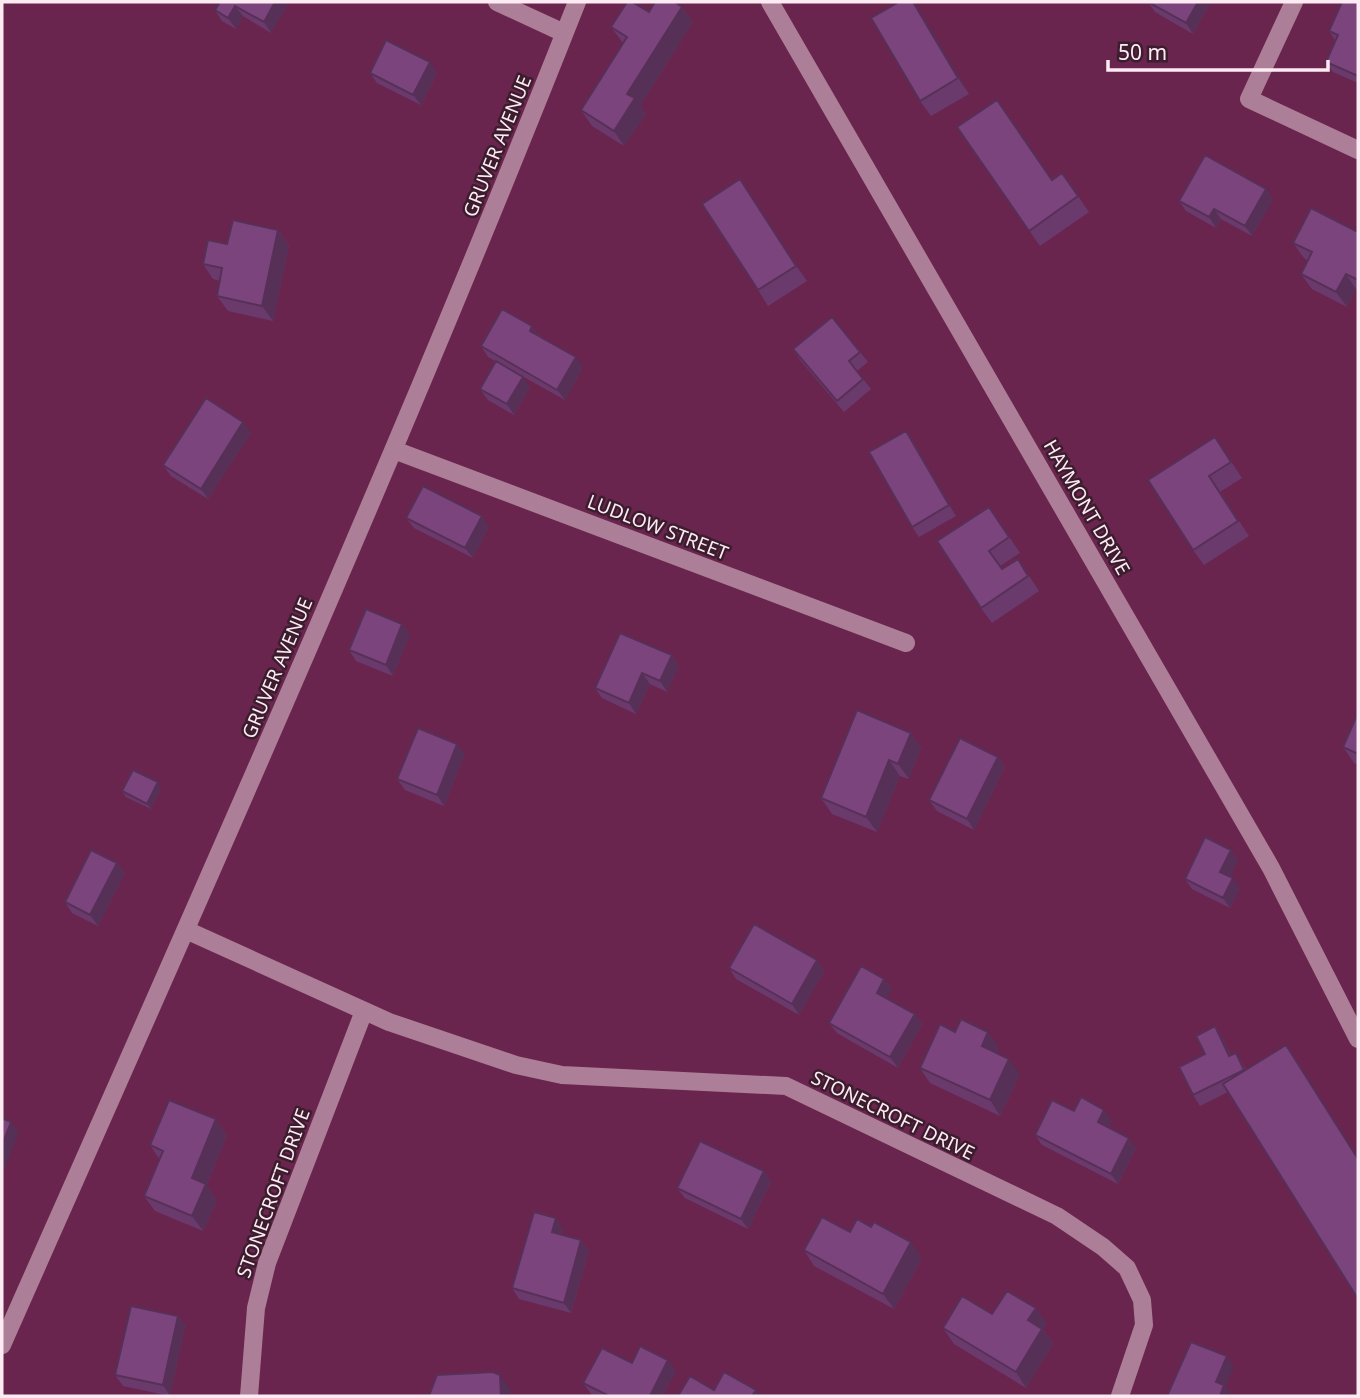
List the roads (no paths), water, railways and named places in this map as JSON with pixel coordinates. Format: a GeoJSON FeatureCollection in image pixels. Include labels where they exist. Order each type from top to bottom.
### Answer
{"type":"FeatureCollection","features":[{"type":"Feature","properties":{"kind":"street"},"geometry":{"type":"LineString","coordinates":[[497,2],[564,33]]}},
{"type":"Feature","properties":{"kind":"street","name":"GRUVER AVENUE"},"geometry":{"type":"LineString","coordinates":[[2,1345],[394,450],[577,2]]}},
{"type":"Feature","properties":{"kind":"street","name":"HAYMONT DRIVE"},"geometry":{"type":"LineString","coordinates":[[770,2],[1271,868],[1358,1039]]}},
{"type":"Feature","properties":{"kind":"street"},"geometry":{"type":"LineString","coordinates":[[1294,2],[1249,99],[1358,150]]}},
{"type":"Feature","properties":{"kind":"street","name":"LUDLOW STREET"},"geometry":{"type":"LineString","coordinates":[[394,450],[906,643]]}},
{"type":"Feature","properties":{"kind":"street","name":"STONECROFT DRIVE"},"geometry":{"type":"LineString","coordinates":[[186,930],[364,1011],[516,1065],[562,1075],[786,1086],[1057,1216],[1104,1247],[1127,1268],[1142,1300],[1144,1325],[1120,1396]]}},
{"type":"Feature","properties":{"kind":"street","name":"STONECROFT DRIVE"},"geometry":{"type":"LineString","coordinates":[[249,1396],[256,1308],[267,1263],[364,1011]]}}]}
